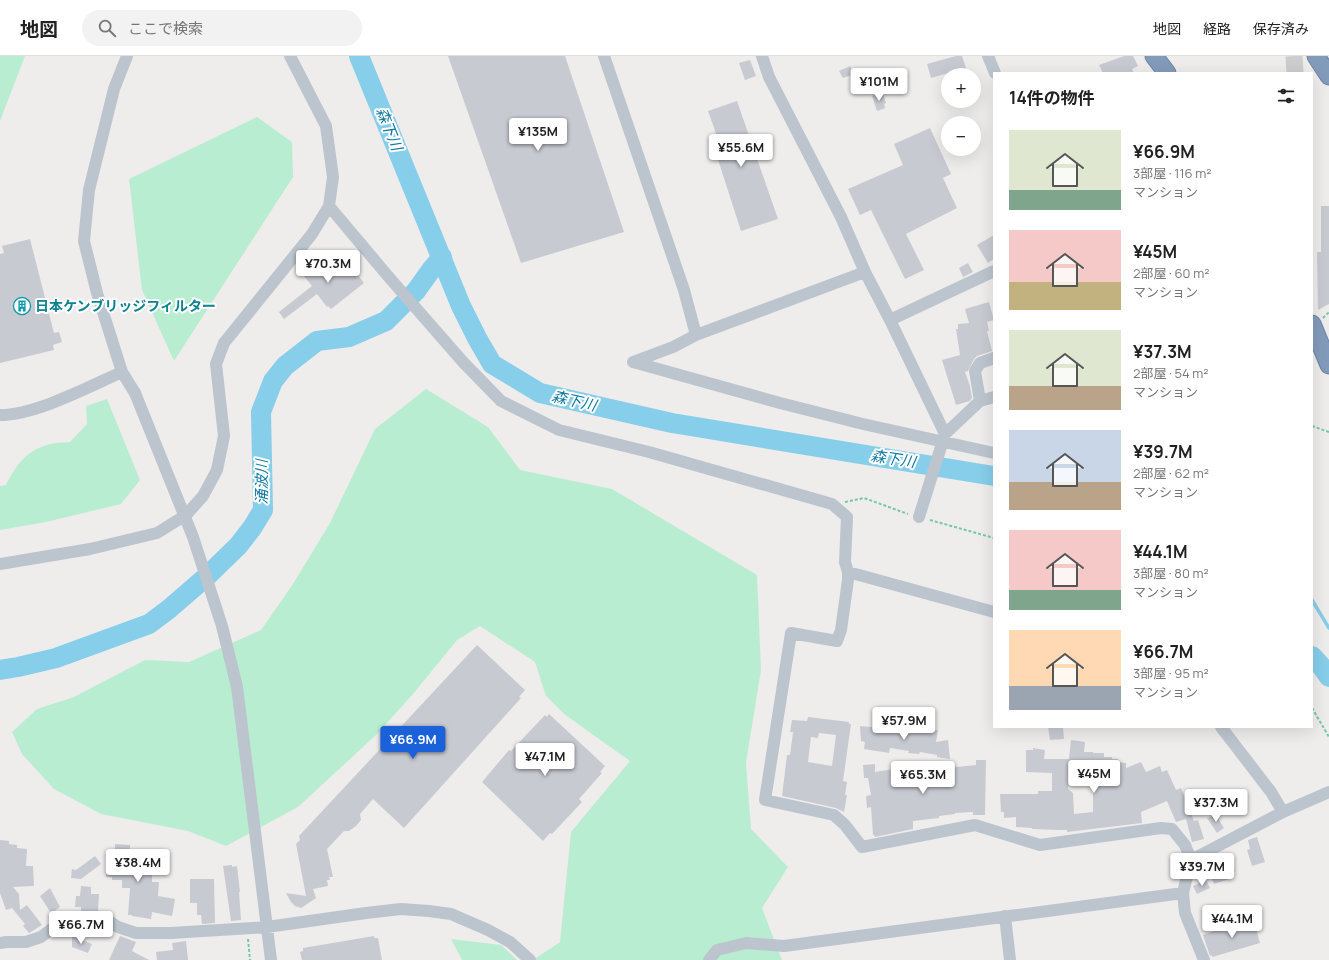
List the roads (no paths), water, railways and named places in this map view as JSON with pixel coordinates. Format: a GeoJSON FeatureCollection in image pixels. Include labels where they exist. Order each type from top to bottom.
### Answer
{"type":"FeatureCollection","features":[{"type":"Feature","properties":{"kind":"highway"},"geometry":{"type":"LineString","coordinates":[[1154,56],[1166,72]]}},
{"type":"Feature","properties":{"kind":"highway"},"geometry":{"type":"LineString","coordinates":[[1316,56],[1329,76]]}},
{"type":"Feature","properties":{"kind":"highway"},"geometry":{"type":"LineString","coordinates":[[1313,326],[1329,365]]}},
{"type":"Feature","properties":{"kind":"street"},"geometry":{"type":"LineString","coordinates":[[127,56],[114,89],[89,190],[84,241],[97,294],[122,372],[135,393],[193,538],[222,626],[237,687],[271,960]]}},
{"type":"Feature","properties":{"kind":"street"},"geometry":{"type":"LineString","coordinates":[[0,564],[90,549],[157,533],[186,515],[203,496],[217,470],[224,436],[216,364],[224,343],[312,234],[330,206],[333,177],[326,126],[290,56]]}},
{"type":"Feature","properties":{"kind":"street"},"geometry":{"type":"LineString","coordinates":[[604,56],[684,290],[696,335]]}},
{"type":"Feature","properties":{"kind":"street"},"geometry":{"type":"LineString","coordinates":[[762,56],[769,77],[841,217],[865,272],[890,320],[942,441]]}},
{"type":"Feature","properties":{"kind":"street"},"geometry":{"type":"LineString","coordinates":[[988,56],[995,72]]}},
{"type":"Feature","properties":{"kind":"street"},"geometry":{"type":"LineString","coordinates":[[330,206],[419,312],[463,362],[501,401],[559,430],[648,452],[832,504],[847,517],[845,562],[848,572],[841,630],[837,641],[790,633],[765,800],[834,815],[845,825],[862,847],[975,825],[1040,845],[1161,828],[1172,829],[1177,833],[1185,845],[1190,860],[1182,892],[1185,913],[1204,960]]}},
{"type":"Feature","properties":{"kind":"street"},"geometry":{"type":"LineString","coordinates":[[890,320],[993,271]]}},
{"type":"Feature","properties":{"kind":"street"},"geometry":{"type":"LineString","coordinates":[[865,272],[696,335],[673,347],[633,362],[780,403],[863,424],[993,453]]}},
{"type":"Feature","properties":{"kind":"street"},"geometry":{"type":"LineString","coordinates":[[980,401],[975,372],[980,363],[993,358]]}},
{"type":"Feature","properties":{"kind":"street"},"geometry":{"type":"LineString","coordinates":[[0,415],[10,415],[44,406],[122,372]]}},
{"type":"Feature","properties":{"kind":"street"},"geometry":{"type":"LineString","coordinates":[[920,514],[942,441],[980,401],[993,397]]}},
{"type":"Feature","properties":{"kind":"street"},"geometry":{"type":"LineString","coordinates":[[848,572],[993,612]]}},
{"type":"Feature","properties":{"kind":"street"},"geometry":{"type":"LineString","coordinates":[[1222,728],[1271,792],[1283,812]]}},
{"type":"Feature","properties":{"kind":"street"},"geometry":{"type":"LineString","coordinates":[[1190,860],[1283,812],[1329,792]]}},
{"type":"Feature","properties":{"kind":"street"},"geometry":{"type":"LineString","coordinates":[[709,960],[717,950],[746,943],[784,946],[1182,892]]}},
{"type":"Feature","properties":{"kind":"street"},"geometry":{"type":"LineString","coordinates":[[0,943],[26,942],[41,937],[57,925],[104,918],[118,927],[136,933],[170,933],[267,927],[394,910],[429,911],[451,914],[488,930],[510,942],[530,960]]}},
{"type":"Feature","properties":{"kind":"street"},"geometry":{"type":"LineString","coordinates":[[1005,916],[1010,960]]}},
{"type":"Feature","properties":{"kind":"waterway","name":"森下川"},"geometry":{"type":"LineString","coordinates":[[359,56],[461,306],[492,364],[540,393],[672,423],[993,476]]}},
{"type":"Feature","properties":{"kind":"waterway","name":"涌波川"},"geometry":{"type":"LineString","coordinates":[[0,670],[56,658],[149,624],[206,577],[238,546],[252,528],[263,510],[261,412],[273,381],[285,366],[317,341],[349,337],[386,321],[416,291],[442,257]]}},
{"type":"Feature","properties":{"kind":"waterway"},"geometry":{"type":"LineString","coordinates":[[1313,602],[1329,628]]}},
{"type":"Feature","properties":{"kind":"waterway","name":"森下川"},"geometry":{"type":"LineString","coordinates":[[1313,657],[1329,677]]}},
{"type":"Feature","properties":{"kind":"tunnel"},"geometry":{"type":"LineString","coordinates":[[1294,56],[1295,72]]}},
{"type":"Feature","properties":{"kind":"place","name":"日本ケンブリッジフィルター"},"geometry":{"type":"Point","coordinates":[22,306]}}]}
